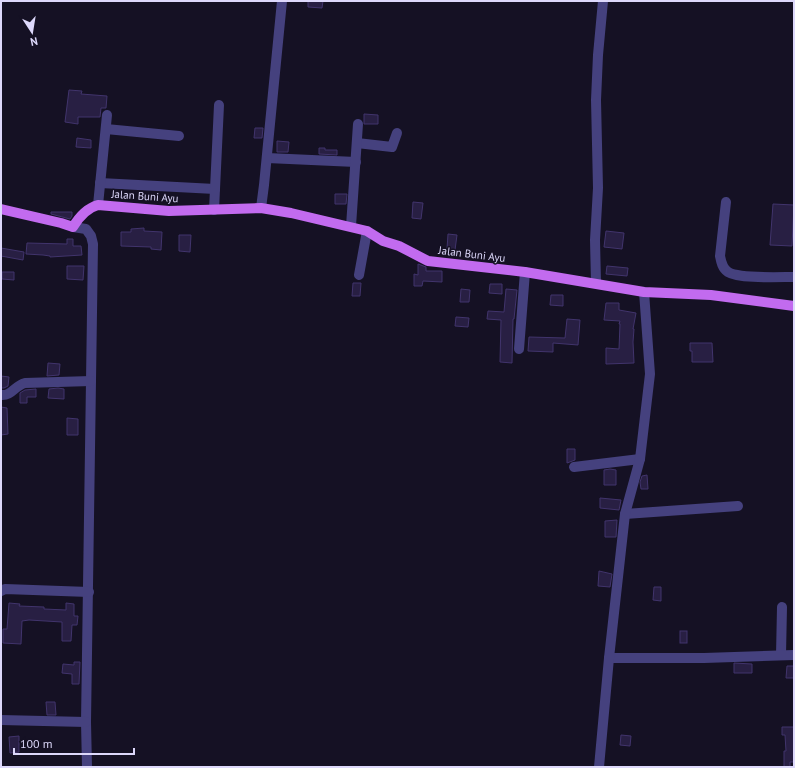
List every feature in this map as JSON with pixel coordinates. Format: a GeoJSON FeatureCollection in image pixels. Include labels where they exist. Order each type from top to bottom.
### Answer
{"type":"FeatureCollection","features":[{"type":"Feature","properties":{"kind":"main road","name":"Jalan Buni Ayu"},"geometry":{"type":"LineString","coordinates":[[75,224],[85,212],[98,205],[169,211],[261,208],[351,226],[367,231],[383,241],[399,246],[428,261],[526,272],[644,292],[711,295],[794,306]]}},
{"type":"Feature","properties":{"kind":"main road"},"geometry":{"type":"LineString","coordinates":[[1,209],[61,223],[75,224]]}},
{"type":"Feature","properties":{"kind":"street"},"geometry":{"type":"LineString","coordinates":[[261,208],[282,1]]}},
{"type":"Feature","properties":{"kind":"street"},"geometry":{"type":"LineString","coordinates":[[596,283],[595,240],[598,181],[596,100],[603,1]]}},
{"type":"Feature","properties":{"kind":"street"},"geometry":{"type":"LineString","coordinates":[[214,210],[219,105]]}},
{"type":"Feature","properties":{"kind":"street"},"geometry":{"type":"LineString","coordinates":[[98,205],[107,114]]}},
{"type":"Feature","properties":{"kind":"street"},"geometry":{"type":"LineString","coordinates":[[351,226],[358,124]]}},
{"type":"Feature","properties":{"kind":"street"},"geometry":{"type":"LineString","coordinates":[[106,129],[179,136]]}},
{"type":"Feature","properties":{"kind":"street"},"geometry":{"type":"LineString","coordinates":[[357,143],[392,147],[397,133]]}},
{"type":"Feature","properties":{"kind":"street"},"geometry":{"type":"LineString","coordinates":[[267,158],[356,162]]}},
{"type":"Feature","properties":{"kind":"street"},"geometry":{"type":"LineString","coordinates":[[100,183],[215,189]]}},
{"type":"Feature","properties":{"kind":"street"},"geometry":{"type":"LineString","coordinates":[[726,202],[720,256],[721,264],[727,272],[737,275],[794,278]]}},
{"type":"Feature","properties":{"kind":"street"},"geometry":{"type":"LineString","coordinates":[[75,224],[90,232],[93,244],[86,722],[87,767]]}},
{"type":"Feature","properties":{"kind":"street"},"geometry":{"type":"LineString","coordinates":[[359,275],[367,231]]}},
{"type":"Feature","properties":{"kind":"street"},"geometry":{"type":"LineString","coordinates":[[519,349],[526,272]]}},
{"type":"Feature","properties":{"kind":"street"},"geometry":{"type":"LineString","coordinates":[[599,767],[614,658],[625,514],[640,459],[650,374],[644,292]]}},
{"type":"Feature","properties":{"kind":"street"},"geometry":{"type":"LineString","coordinates":[[1,395],[10,394],[18,384],[91,382]]}},
{"type":"Feature","properties":{"kind":"street"},"geometry":{"type":"LineString","coordinates":[[574,467],[640,459]]}},
{"type":"Feature","properties":{"kind":"street"},"geometry":{"type":"LineString","coordinates":[[625,514],[738,506]]}},
{"type":"Feature","properties":{"kind":"street"},"geometry":{"type":"LineString","coordinates":[[1,591],[5,589],[89,592]]}},
{"type":"Feature","properties":{"kind":"street"},"geometry":{"type":"LineString","coordinates":[[781,655],[782,606]]}},
{"type":"Feature","properties":{"kind":"street"},"geometry":{"type":"LineString","coordinates":[[614,658],[704,658],[794,655]]}},
{"type":"Feature","properties":{"kind":"street"},"geometry":{"type":"LineString","coordinates":[[1,720],[86,722]]}},
{"type":"Feature","properties":{"kind":"building"},"geometry":{"type":"Polygon","coordinates":[[[308,1],[323,1],[322,8],[308,7],[308,1]]]}},
{"type":"Feature","properties":{"kind":"building"},"geometry":{"type":"Polygon","coordinates":[[[69,90],[82,91],[81,94],[107,96],[106,108],[101,108],[100,117],[78,117],[78,124],[65,122],[69,90]]]}},
{"type":"Feature","properties":{"kind":"building"},"geometry":{"type":"Polygon","coordinates":[[[364,114],[378,115],[378,124],[364,124],[364,114]]]}},
{"type":"Feature","properties":{"kind":"building"},"geometry":{"type":"Polygon","coordinates":[[[255,128],[263,128],[262,138],[254,138],[255,128]]]}},
{"type":"Feature","properties":{"kind":"building"},"geometry":{"type":"Polygon","coordinates":[[[77,138],[91,140],[91,148],[76,147],[77,138]]]}},
{"type":"Feature","properties":{"kind":"building"},"geometry":{"type":"Polygon","coordinates":[[[277,141],[289,142],[288,152],[277,152],[277,141]]]}},
{"type":"Feature","properties":{"kind":"building"},"geometry":{"type":"Polygon","coordinates":[[[319,148],[325,148],[325,150],[337,150],[337,155],[319,154],[319,148]]]}},
{"type":"Feature","properties":{"kind":"building"},"geometry":{"type":"Polygon","coordinates":[[[335,194],[347,194],[346,204],[335,204],[335,194]]]}},
{"type":"Feature","properties":{"kind":"building"},"geometry":{"type":"Polygon","coordinates":[[[413,202],[423,203],[421,219],[412,218],[413,202]]]}},
{"type":"Feature","properties":{"kind":"building"},"geometry":{"type":"Polygon","coordinates":[[[773,204],[794,205],[792,246],[770,245],[773,204]]]}},
{"type":"Feature","properties":{"kind":"building"},"geometry":{"type":"Polygon","coordinates":[[[51,212],[72,212],[72,216],[70,219],[51,214],[51,212]]]}},
{"type":"Feature","properties":{"kind":"building"},"geometry":{"type":"Polygon","coordinates":[[[144,228],[144,231],[162,232],[161,250],[151,249],[151,247],[121,246],[121,232],[131,232],[131,229],[144,228]]]}},
{"type":"Feature","properties":{"kind":"building"},"geometry":{"type":"Polygon","coordinates":[[[606,231],[624,233],[622,249],[604,247],[606,231]]]}},
{"type":"Feature","properties":{"kind":"building"},"geometry":{"type":"Polygon","coordinates":[[[448,234],[457,235],[455,250],[447,249],[448,234]]]}},
{"type":"Feature","properties":{"kind":"building"},"geometry":{"type":"Polygon","coordinates":[[[179,235],[191,235],[190,252],[179,251],[179,235]]]}},
{"type":"Feature","properties":{"kind":"building"},"geometry":{"type":"Polygon","coordinates":[[[67,239],[73,239],[73,246],[81,246],[82,255],[50,257],[26,254],[27,243],[67,244],[67,239]]]}},
{"type":"Feature","properties":{"kind":"building"},"geometry":{"type":"Polygon","coordinates":[[[1,248],[24,252],[23,260],[1,256],[1,248]]]}},
{"type":"Feature","properties":{"kind":"building"},"geometry":{"type":"Polygon","coordinates":[[[418,264],[426,267],[426,271],[442,271],[442,282],[423,281],[422,286],[414,286],[414,274],[418,275],[418,264]]]}},
{"type":"Feature","properties":{"kind":"building"},"geometry":{"type":"Polygon","coordinates":[[[67,266],[84,266],[83,280],[67,279],[67,266]]]}},
{"type":"Feature","properties":{"kind":"building"},"geometry":{"type":"Polygon","coordinates":[[[607,266],[628,268],[627,276],[606,274],[607,266]]]}},
{"type":"Feature","properties":{"kind":"building"},"geometry":{"type":"Polygon","coordinates":[[[2,272],[14,272],[14,280],[2,279],[2,272]]]}},
{"type":"Feature","properties":{"kind":"building"},"geometry":{"type":"Polygon","coordinates":[[[353,283],[361,283],[360,296],[352,296],[353,283]]]}},
{"type":"Feature","properties":{"kind":"building"},"geometry":{"type":"Polygon","coordinates":[[[490,284],[502,284],[502,294],[489,293],[490,284]]]}},
{"type":"Feature","properties":{"kind":"building"},"geometry":{"type":"Polygon","coordinates":[[[461,289],[470,290],[469,302],[460,302],[461,289]]]}},
{"type":"Feature","properties":{"kind":"building"},"geometry":{"type":"Polygon","coordinates":[[[506,289],[517,290],[513,319],[512,363],[500,362],[501,320],[487,319],[488,311],[504,312],[506,289]]]}},
{"type":"Feature","properties":{"kind":"building"},"geometry":{"type":"Polygon","coordinates":[[[551,295],[563,295],[563,306],[550,305],[551,295]]]}},
{"type":"Feature","properties":{"kind":"building"},"geometry":{"type":"Polygon","coordinates":[[[606,303],[619,303],[619,310],[636,313],[633,329],[634,363],[606,364],[606,348],[619,349],[620,321],[604,320],[606,303]]]}},
{"type":"Feature","properties":{"kind":"building"},"geometry":{"type":"Polygon","coordinates":[[[456,317],[469,318],[468,327],[455,326],[456,317]]]}},
{"type":"Feature","properties":{"kind":"building"},"geometry":{"type":"Polygon","coordinates":[[[567,319],[580,320],[578,345],[553,343],[553,352],[528,351],[529,337],[565,338],[567,319]]]}},
{"type":"Feature","properties":{"kind":"building"},"geometry":{"type":"Polygon","coordinates":[[[690,343],[712,343],[713,362],[692,362],[690,343]]]}},
{"type":"Feature","properties":{"kind":"building"},"geometry":{"type":"Polygon","coordinates":[[[48,363],[60,364],[59,375],[47,376],[48,363]]]}},
{"type":"Feature","properties":{"kind":"building"},"geometry":{"type":"Polygon","coordinates":[[[1,376],[9,377],[8,386],[4,388],[1,388],[1,376]]]}},
{"type":"Feature","properties":{"kind":"building"},"geometry":{"type":"Polygon","coordinates":[[[36,389],[36,397],[27,397],[27,403],[20,403],[20,393],[25,390],[36,389]]]}},
{"type":"Feature","properties":{"kind":"building"},"geometry":{"type":"Polygon","coordinates":[[[49,389],[64,389],[64,399],[48,398],[49,389]]]}},
{"type":"Feature","properties":{"kind":"building"},"geometry":{"type":"Polygon","coordinates":[[[1,407],[7,408],[8,434],[1,435],[1,407]]]}},
{"type":"Feature","properties":{"kind":"building"},"geometry":{"type":"Polygon","coordinates":[[[67,418],[78,419],[78,435],[67,435],[67,418]]]}},
{"type":"Feature","properties":{"kind":"building"},"geometry":{"type":"Polygon","coordinates":[[[567,449],[575,449],[575,460],[567,463],[567,449]]]}},
{"type":"Feature","properties":{"kind":"building"},"geometry":{"type":"Polygon","coordinates":[[[604,470],[616,470],[616,485],[604,485],[604,470]]]}},
{"type":"Feature","properties":{"kind":"building"},"geometry":{"type":"Polygon","coordinates":[[[647,475],[648,489],[641,489],[640,482],[642,476],[647,475]]]}},
{"type":"Feature","properties":{"kind":"building"},"geometry":{"type":"Polygon","coordinates":[[[600,498],[621,500],[619,510],[600,508],[600,498]]]}},
{"type":"Feature","properties":{"kind":"building"},"geometry":{"type":"Polygon","coordinates":[[[617,520],[616,537],[605,537],[605,521],[617,520]]]}},
{"type":"Feature","properties":{"kind":"building"},"geometry":{"type":"Polygon","coordinates":[[[599,571],[612,574],[610,587],[598,586],[599,571]]]}},
{"type":"Feature","properties":{"kind":"building"},"geometry":{"type":"Polygon","coordinates":[[[654,587],[661,587],[661,601],[653,600],[654,587]]]}},
{"type":"Feature","properties":{"kind":"building"},"geometry":{"type":"Polygon","coordinates":[[[9,603],[20,604],[19,606],[66,610],[66,603],[74,604],[74,616],[78,616],[77,625],[72,625],[71,641],[62,641],[62,622],[29,620],[22,621],[21,644],[3,643],[3,629],[7,629],[9,603]]]}},
{"type":"Feature","properties":{"kind":"building"},"geometry":{"type":"Polygon","coordinates":[[[680,631],[687,631],[687,643],[680,643],[680,631]]]}},
{"type":"Feature","properties":{"kind":"building"},"geometry":{"type":"Polygon","coordinates":[[[74,662],[80,662],[79,684],[72,684],[72,674],[62,673],[63,664],[74,665],[74,662]]]}},
{"type":"Feature","properties":{"kind":"building"},"geometry":{"type":"Polygon","coordinates":[[[734,663],[752,664],[752,673],[734,673],[734,663]]]}},
{"type":"Feature","properties":{"kind":"building"},"geometry":{"type":"Polygon","coordinates":[[[787,666],[794,666],[794,678],[786,678],[787,666]]]}},
{"type":"Feature","properties":{"kind":"building"},"geometry":{"type":"Polygon","coordinates":[[[46,702],[55,702],[56,715],[47,715],[46,702]]]}},
{"type":"Feature","properties":{"kind":"building"},"geometry":{"type":"Polygon","coordinates":[[[782,727],[794,727],[794,762],[790,762],[790,767],[784,767],[784,751],[786,751],[785,735],[782,735],[782,727]]]}},
{"type":"Feature","properties":{"kind":"building"},"geometry":{"type":"Polygon","coordinates":[[[621,735],[631,736],[630,746],[620,745],[621,735]]]}},
{"type":"Feature","properties":{"kind":"building"},"geometry":{"type":"Polygon","coordinates":[[[19,736],[19,752],[10,753],[9,737],[19,736]]]}}]}
